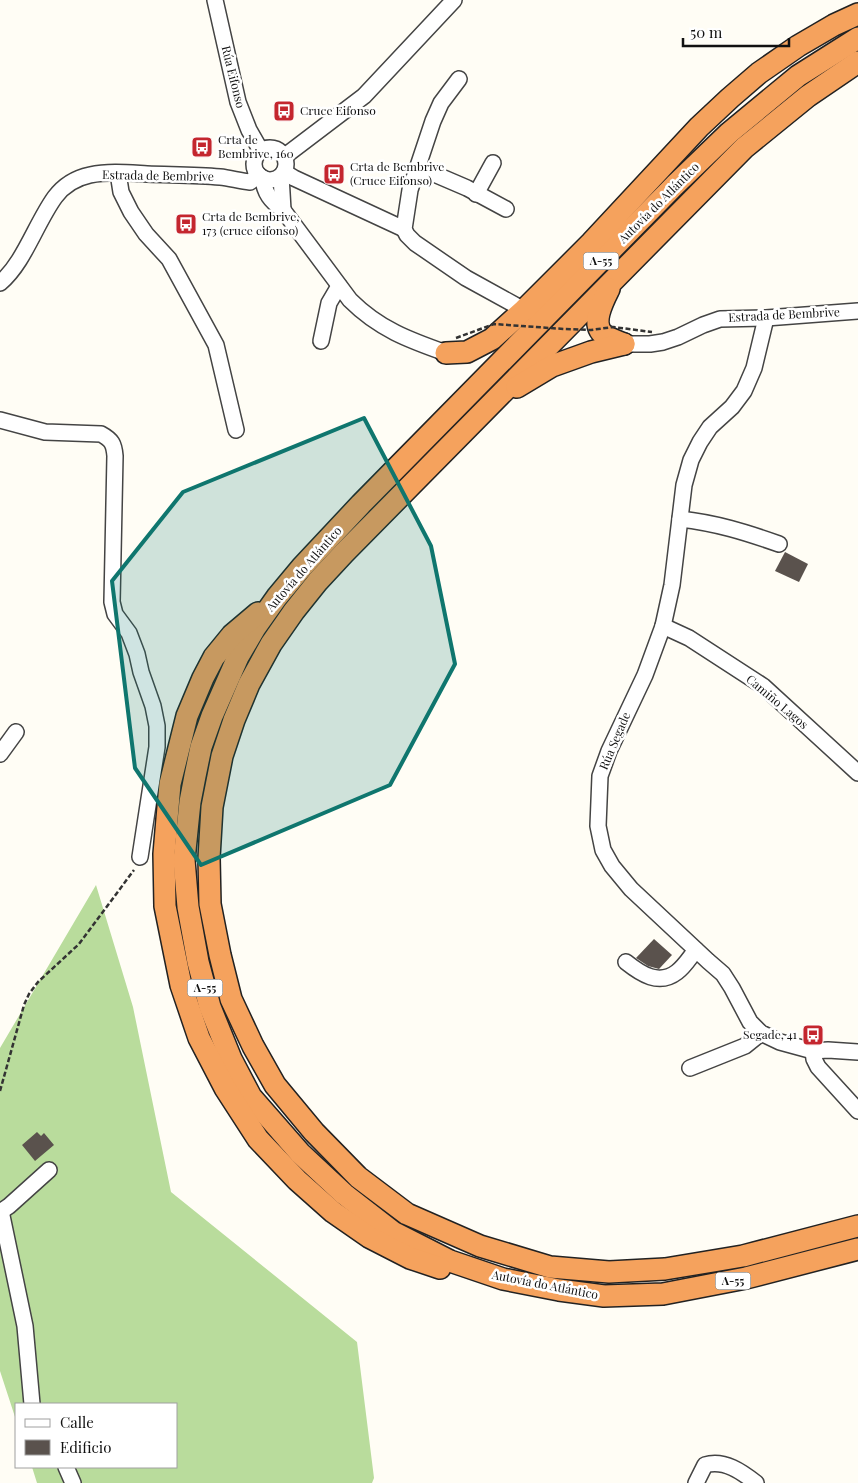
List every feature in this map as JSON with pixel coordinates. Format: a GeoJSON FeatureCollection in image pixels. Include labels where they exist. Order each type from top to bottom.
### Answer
{"type":"FeatureCollection","features":[{"type":"Feature","properties":{"kind":"highway"},"geometry":{"type":"LineString","coordinates":[[451,346],[467,352],[492,339],[591,243],[699,128],[730,98],[758,74],[798,46],[834,25],[858,14]]}},
{"type":"Feature","properties":{"kind":"highway","name":"Autovía do Atlántico"},"geometry":{"type":"LineString","coordinates":[[858,38],[798,76],[729,133],[675,185],[361,504],[277,597],[232,635],[214,657],[187,716],[170,784],[164,854],[165,906],[181,985],[199,1038],[225,1088],[258,1139],[297,1180],[333,1212],[369,1237],[410,1258],[435,1267],[560,1290],[604,1296],[663,1294],[746,1278],[858,1249]]}},
{"type":"Feature","properties":{"kind":"highway","name":"Autovía do Atlántico"},"geometry":{"type":"LineString","coordinates":[[858,62],[808,96],[744,148],[613,279],[318,581],[271,644],[249,684],[234,720],[222,756],[212,807],[209,858],[210,904],[220,956],[231,999],[253,1046],[275,1084],[314,1132],[358,1177],[407,1214],[480,1246],[550,1267],[609,1272],[665,1269],[743,1256],[858,1226]]}},
{"type":"Feature","properties":{"kind":"highway"},"geometry":{"type":"LineString","coordinates":[[613,279],[602,303],[598,327],[602,333],[624,344]]}},
{"type":"Feature","properties":{"kind":"highway"},"geometry":{"type":"LineString","coordinates":[[493,401],[552,366],[591,352],[624,344]]}},
{"type":"Feature","properties":{"kind":"highway"},"geometry":{"type":"LineString","coordinates":[[796,1265],[858,1260]]}},
{"type":"Feature","properties":{"kind":"street","name":"Rúa Eifonso"},"geometry":{"type":"LineString","coordinates":[[215,0],[238,102],[258,156]]}},
{"type":"Feature","properties":{"kind":"street"},"geometry":{"type":"LineString","coordinates":[[285,156],[364,96],[454,0]]}},
{"type":"Feature","properties":{"kind":"street"},"geometry":{"type":"LineString","coordinates":[[459,79],[442,103],[433,121],[410,190],[404,229],[415,243],[466,278],[524,310]]}},
{"type":"Feature","properties":{"kind":"street"},"geometry":{"type":"LineString","coordinates":[[283,210],[285,156],[274,148],[267,148],[258,156],[254,166],[261,177],[264,189],[274,203],[283,210],[350,300],[384,328],[412,341],[451,346]]}},
{"type":"Feature","properties":{"kind":"street","name":"Estrada de Bembrive"},"geometry":{"type":"LineString","coordinates":[[222,177],[245,170],[258,156]]}},
{"type":"Feature","properties":{"kind":"street"},"geometry":{"type":"LineString","coordinates":[[476,194],[493,163]]}},
{"type":"Feature","properties":{"kind":"street"},"geometry":{"type":"LineString","coordinates":[[418,167],[467,188],[506,210]]}},
{"type":"Feature","properties":{"kind":"street"},"geometry":{"type":"LineString","coordinates":[[118,173],[120,192],[131,212],[146,234],[169,259],[216,345],[236,430]]}},
{"type":"Feature","properties":{"kind":"street","name":"Estrada de Bembrive"},"geometry":{"type":"LineString","coordinates":[[0,283],[15,267],[46,210],[57,194],[72,181],[91,175],[118,173],[222,177],[250,182],[261,177]]}},
{"type":"Feature","properties":{"kind":"street"},"geometry":{"type":"LineString","coordinates":[[261,177],[272,180],[283,174],[404,229]]}},
{"type":"Feature","properties":{"kind":"street"},"geometry":{"type":"LineString","coordinates":[[321,341],[329,303],[339,286]]}},
{"type":"Feature","properties":{"kind":"street","name":"Estrada de Bembrive"},"geometry":{"type":"LineString","coordinates":[[624,344],[663,342],[720,319],[766,318],[858,311]]}},
{"type":"Feature","properties":{"kind":"street","name":"Rúa Segade"},"geometry":{"type":"LineString","coordinates":[[766,318],[754,368],[744,390],[732,407],[710,427],[691,460],[684,485],[672,585],[663,626],[645,674],[608,751],[600,776],[598,826],[603,850],[612,866],[632,889],[723,974],[750,1022],[761,1033],[780,1042],[813,1052],[828,1050],[858,1052]]}},
{"type":"Feature","properties":{"kind":"street"},"geometry":{"type":"LineString","coordinates":[[0,420],[44,432],[101,434],[108,438],[114,446],[116,456],[112,602],[115,614],[129,634],[137,654],[157,726],[157,747],[140,857]]}},
{"type":"Feature","properties":{"kind":"street"},"geometry":{"type":"LineString","coordinates":[[680,519],[738,529],[779,544]]}},
{"type":"Feature","properties":{"kind":"street","name":"Camiño Lagos"},"geometry":{"type":"LineString","coordinates":[[663,626],[689,638],[763,686],[858,773]]}},
{"type":"Feature","properties":{"kind":"street"},"geometry":{"type":"LineString","coordinates":[[0,754],[16,732]]}},
{"type":"Feature","properties":{"kind":"street"},"geometry":{"type":"LineString","coordinates":[[626,962],[642,974],[652,978],[665,978],[677,973],[696,950]]}},
{"type":"Feature","properties":{"kind":"street"},"geometry":{"type":"LineString","coordinates":[[690,1068],[745,1046],[761,1033]]}},
{"type":"Feature","properties":{"kind":"street"},"geometry":{"type":"LineString","coordinates":[[813,1052],[814,1060],[818,1067],[858,1111]]}},
{"type":"Feature","properties":{"kind":"street"},"geometry":{"type":"LineString","coordinates":[[32,1403],[25,1326],[1,1212],[49,1170]]}},
{"type":"Feature","properties":{"kind":"street"},"geometry":{"type":"LineString","coordinates":[[696,1483],[705,1465],[713,1462],[728,1465],[756,1483]]}},
{"type":"Feature","properties":{"kind":"street"},"geometry":{"type":"LineString","coordinates":[[66,1468],[72,1483]]}},
{"type":"Feature","properties":{"kind":"path"},"geometry":{"type":"LineString","coordinates":[[451,346],[494,324],[591,330],[614,327],[652,332]]}},
{"type":"Feature","properties":{"kind":"path"},"geometry":{"type":"LineString","coordinates":[[0,1091],[29,994],[38,982],[79,944],[127,881],[140,857]]}},
{"type":"Feature","properties":{"kind":"highlighted area"},"geometry":{"type":"Polygon","coordinates":[[[364,418],[431,546],[455,664],[390,785],[201,865],[135,768],[112,581],[183,492],[364,418]]]}},
{"type":"Feature","properties":{"kind":"green space"},"geometry":{"type":"Polygon","coordinates":[[[96,885],[133,1007],[171,1192],[357,1342],[374,1478],[372,1483],[37,1483],[32,1468],[178,1468],[178,1403],[15,1403],[15,1417],[0,1371],[0,1048],[96,885]]]}},
{"type":"Feature","properties":{"kind":"building"},"geometry":{"type":"Polygon","coordinates":[[[785,552],[808,564],[799,582],[775,571],[785,552]]]}},
{"type":"Feature","properties":{"kind":"building"},"geometry":{"type":"Polygon","coordinates":[[[654,939],[672,955],[659,969],[648,966],[636,958],[654,939]]]}},
{"type":"Feature","properties":{"kind":"building"},"geometry":{"type":"Polygon","coordinates":[[[37,1132],[41,1136],[44,1133],[54,1145],[35,1161],[22,1145],[37,1132]]]}},
{"type":"Feature","properties":{"kind":"place","name":"Cruce Eifonso"},"geometry":{"type":"Point","coordinates":[284,111]}},
{"type":"Feature","properties":{"kind":"place","name":"Crta de Bembrive, 160"},"geometry":{"type":"Point","coordinates":[202,147]}},
{"type":"Feature","properties":{"kind":"place","name":"Crta de Bembrive (Cruce Eifonso)"},"geometry":{"type":"Point","coordinates":[334,174]}},
{"type":"Feature","properties":{"kind":"place","name":"Crta de Bembrive, 173 (cruce eifonso)"},"geometry":{"type":"Point","coordinates":[186,224]}},
{"type":"Feature","properties":{"kind":"place","name":"Segade, 41"},"geometry":{"type":"Point","coordinates":[813,1035]}}]}
